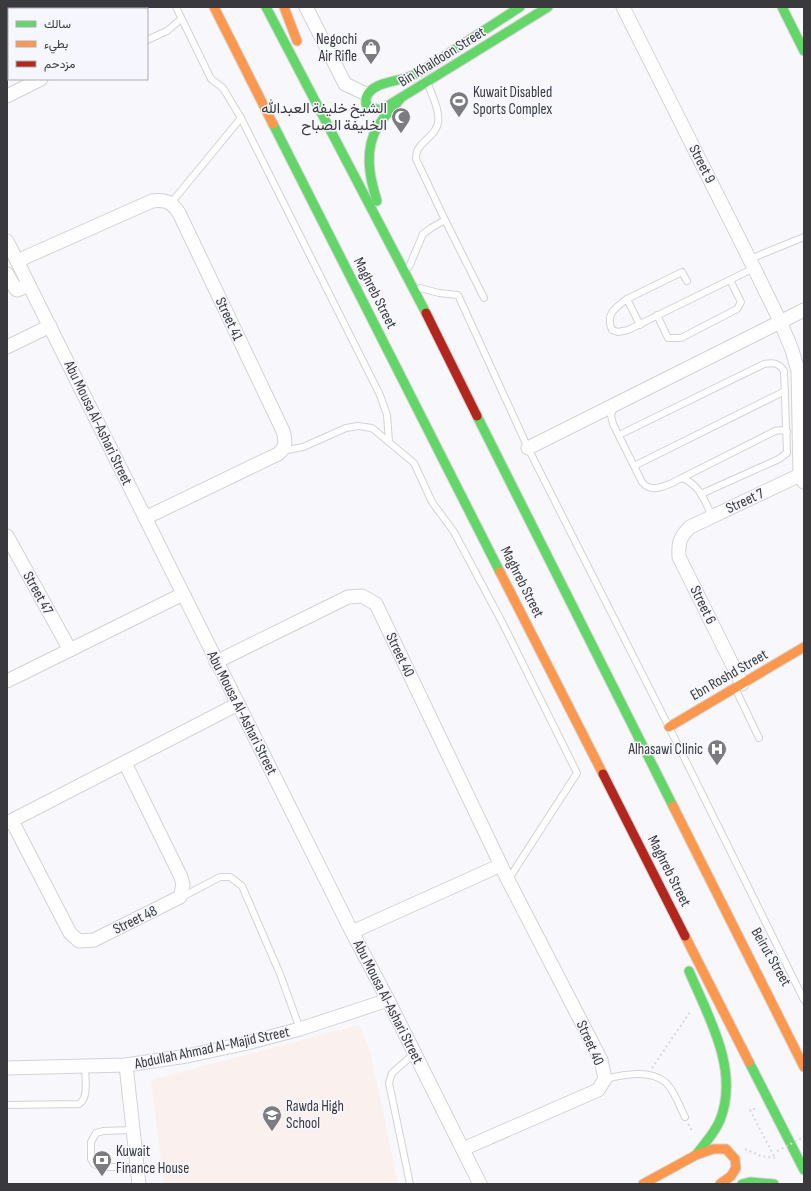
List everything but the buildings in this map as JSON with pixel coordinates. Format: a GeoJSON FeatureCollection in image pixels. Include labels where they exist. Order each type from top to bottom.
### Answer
{"type":"FeatureCollection","features":[{"type":"Feature","properties":{"kind":"main road"},"geometry":{"type":"LineString","coordinates":[[210,7],[227,33]]}},
{"type":"Feature","properties":{"kind":"main road","name":"Maghreb Street"},"geometry":{"type":"LineString","coordinates":[[214,7],[804,1170]]}},
{"type":"Feature","properties":{"kind":"main road"},"geometry":{"type":"LineString","coordinates":[[266,7],[406,274],[804,1067]]}},
{"type":"Feature","properties":{"kind":"main road"},"geometry":{"type":"LineString","coordinates":[[284,7],[321,114]]}},
{"type":"Feature","properties":{"kind":"main road","name":"Bin Khaldoon Street"},"geometry":{"type":"LineString","coordinates":[[520,7],[505,11],[441,59],[411,76],[383,84],[370,90],[366,94],[366,104],[371,109],[381,110],[548,7]]}},
{"type":"Feature","properties":{"kind":"main road"},"geometry":{"type":"LineString","coordinates":[[782,7],[804,51]]}},
{"type":"Feature","properties":{"kind":"main road"},"geometry":{"type":"LineString","coordinates":[[400,99],[378,127],[368,151],[370,174],[375,196],[400,264]]}},
{"type":"Feature","properties":{"kind":"main road","name":"Ebn Roshd Street"},"geometry":{"type":"LineString","coordinates":[[669,727],[804,647]]}},
{"type":"Feature","properties":{"kind":"main road"},"geometry":{"type":"LineString","coordinates":[[632,829],[674,934]]}},
{"type":"Feature","properties":{"kind":"main road","name":"Beirut Street"},"geometry":{"type":"LineString","coordinates":[[713,884],[792,1023]]}},
{"type":"Feature","properties":{"kind":"main road"},"geometry":{"type":"LineString","coordinates":[[686,964],[722,1052],[726,1071],[726,1099],[720,1121],[696,1155]]}},
{"type":"Feature","properties":{"kind":"main road"},"geometry":{"type":"LineString","coordinates":[[643,1184],[696,1155],[713,1149],[726,1149],[734,1156],[737,1163],[736,1171],[729,1179],[720,1184]]}},
{"type":"Feature","properties":{"kind":"main road"},"geometry":{"type":"LineString","coordinates":[[742,1184],[750,1182],[774,1184]]}},
{"type":"Feature","properties":{"kind":"street"},"geometry":{"type":"LineString","coordinates":[[306,7],[345,84],[366,94]]}},
{"type":"Feature","properties":{"kind":"street","name":"Street 9"},"geometry":{"type":"LineString","coordinates":[[623,7],[752,264],[780,321],[792,350],[798,371],[802,478]]}},
{"type":"Feature","properties":{"kind":"street"},"geometry":{"type":"LineString","coordinates":[[7,96],[39,80]]}},
{"type":"Feature","properties":{"kind":"street"},"geometry":{"type":"LineString","coordinates":[[17,261],[152,201],[159,200],[171,203]]}},
{"type":"Feature","properties":{"kind":"street","name":"Street 41"},"geometry":{"type":"LineString","coordinates":[[171,203],[179,213],[283,431],[285,444],[282,451]]}},
{"type":"Feature","properties":{"kind":"street","name":"Abu Mousa Al-Ashari Street"},"geometry":{"type":"LineString","coordinates":[[7,241],[216,662],[480,1184]]}},
{"type":"Feature","properties":{"kind":"street"},"geometry":{"type":"LineString","coordinates":[[7,274],[17,290],[29,285]]}},
{"type":"Feature","properties":{"kind":"street"},"geometry":{"type":"LineString","coordinates":[[528,448],[804,310]]}},
{"type":"Feature","properties":{"kind":"street"},"geometry":{"type":"LineString","coordinates":[[7,347],[50,326]]}},
{"type":"Feature","properties":{"kind":"street"},"geometry":{"type":"LineString","coordinates":[[145,518],[282,451]]}},
{"type":"Feature","properties":{"kind":"street","name":"Street 7"},"geometry":{"type":"LineString","coordinates":[[690,527],[712,516],[802,478]]}},
{"type":"Feature","properties":{"kind":"street","name":"Street 6"},"geometry":{"type":"LineString","coordinates":[[690,527],[682,535],[678,547],[679,557],[739,686]]}},
{"type":"Feature","properties":{"kind":"street","name":"Street 47"},"geometry":{"type":"LineString","coordinates":[[7,536],[70,650]]}},
{"type":"Feature","properties":{"kind":"street"},"geometry":{"type":"LineString","coordinates":[[7,681],[183,594]]}},
{"type":"Feature","properties":{"kind":"street","name":"Street 40"},"geometry":{"type":"LineString","coordinates":[[216,662],[348,597],[362,596],[376,604],[508,880],[600,1060],[605,1079],[598,1090],[463,1149]]}},
{"type":"Feature","properties":{"kind":"street","name":"Street 48"},"geometry":{"type":"LineString","coordinates":[[180,897],[94,940],[79,941],[70,933],[10,822],[238,704]]}},
{"type":"Feature","properties":{"kind":"street"},"geometry":{"type":"LineString","coordinates":[[125,763],[181,877],[183,885],[180,897]]}},
{"type":"Feature","properties":{"kind":"street"},"geometry":{"type":"LineString","coordinates":[[352,932],[501,865]]}},
{"type":"Feature","properties":{"kind":"street","name":"Abdullah Ahmad Al-Majid Street"},"geometry":{"type":"LineString","coordinates":[[7,1068],[126,1066],[220,1049],[300,1029],[388,1000]]}},
{"type":"Feature","properties":{"kind":"street"},"geometry":{"type":"LineString","coordinates":[[126,1066],[139,1184]]}},
{"type":"Feature","properties":{"kind":"lane"},"geometry":{"type":"LineString","coordinates":[[176,7],[211,79],[223,88],[241,118],[380,395],[387,415],[389,442]]}},
{"type":"Feature","properties":{"kind":"lane"},"geometry":{"type":"LineString","coordinates":[[148,40],[167,31],[181,19]]}},
{"type":"Feature","properties":{"kind":"lane"},"geometry":{"type":"LineString","coordinates":[[427,83],[438,112],[438,124],[434,132],[417,149],[416,159],[484,298]]}},
{"type":"Feature","properties":{"kind":"lane"},"geometry":{"type":"LineString","coordinates":[[171,203],[241,118]]}},
{"type":"Feature","properties":{"kind":"lane"},"geometry":{"type":"LineString","coordinates":[[406,274],[423,234],[445,220]]}},
{"type":"Feature","properties":{"kind":"lane"},"geometry":{"type":"LineString","coordinates":[[687,281],[682,272],[627,299],[610,315],[609,324],[612,330],[618,332],[640,325],[730,280],[752,264],[804,237]]}},
{"type":"Feature","properties":{"kind":"lane"},"geometry":{"type":"LineString","coordinates":[[657,316],[668,338],[681,338],[737,309],[741,302],[730,280]]}},
{"type":"Feature","properties":{"kind":"lane"},"geometry":{"type":"LineString","coordinates":[[412,286],[439,293],[458,295],[528,448],[669,727],[804,1000]]}},
{"type":"Feature","properties":{"kind":"lane"},"geometry":{"type":"LineString","coordinates":[[627,299],[640,325]]}},
{"type":"Feature","properties":{"kind":"lane"},"geometry":{"type":"LineString","coordinates":[[619,435],[764,364],[771,362],[782,367],[784,371],[787,453],[784,456],[701,494]]}},
{"type":"Feature","properties":{"kind":"lane"},"geometry":{"type":"LineString","coordinates":[[634,466],[785,391]]}},
{"type":"Feature","properties":{"kind":"lane"},"geometry":{"type":"LineString","coordinates":[[615,404],[611,410],[613,424],[642,482],[650,488],[662,487],[682,478],[776,431],[782,430],[787,432]]}},
{"type":"Feature","properties":{"kind":"lane"},"geometry":{"type":"LineString","coordinates":[[282,451],[303,447],[346,428],[358,426],[372,428],[414,463],[432,502],[454,532],[503,624],[577,774],[508,880]]}},
{"type":"Feature","properties":{"kind":"lane"},"geometry":{"type":"LineString","coordinates":[[682,478],[696,486],[712,516]]}},
{"type":"Feature","properties":{"kind":"lane"},"geometry":{"type":"LineString","coordinates":[[739,686],[759,738]]}},
{"type":"Feature","properties":{"kind":"lane"},"geometry":{"type":"LineString","coordinates":[[180,897],[220,877],[230,877],[242,886],[280,974],[300,1029]]}},
{"type":"Feature","properties":{"kind":"lane"},"geometry":{"type":"LineString","coordinates":[[410,1184],[389,1083],[392,1073],[415,1053]]}},
{"type":"Feature","properties":{"kind":"lane"},"geometry":{"type":"LineString","coordinates":[[7,1105],[79,1104],[85,1096],[85,1067]]}},
{"type":"Feature","properties":{"kind":"lane"},"geometry":{"type":"LineString","coordinates":[[605,1079],[625,1075],[647,1075],[666,1082],[685,1117]]}},
{"type":"Feature","properties":{"kind":"lane"},"geometry":{"type":"LineString","coordinates":[[133,1130],[103,1131],[96,1133],[91,1142],[91,1159],[94,1164],[100,1167],[137,1167]]}},
{"type":"Feature","properties":{"kind":"path"},"geometry":{"type":"LineString","coordinates":[[647,1075],[690,1012]]}},
{"type":"Feature","properties":{"kind":"path"},"geometry":{"type":"LineString","coordinates":[[726,1149],[740,1147],[761,1156],[775,1158],[750,1110],[755,1108],[758,1114]]}},
{"type":"Feature","properties":{"kind":"path"},"geometry":{"type":"LineString","coordinates":[[685,1117],[695,1137]]}},
{"type":"Feature","properties":{"kind":"path"},"geometry":{"type":"LineString","coordinates":[[774,1145],[777,1151],[804,1137]]}},
{"type":"Feature","properties":{"kind":"shaded area","name":"Rawda High School"},"geometry":{"type":"Polygon","coordinates":[[[359,1025],[370,1051],[398,1184],[164,1184],[151,1080],[359,1025]]]}},
{"type":"Feature","properties":{"kind":"traffic: fast"},"geometry":{"type":"LineString","coordinates":[[266,7],[426,313]]}},
{"type":"Feature","properties":{"kind":"traffic: fast"},"geometry":{"type":"LineString","coordinates":[[520,7],[421,71],[406,78],[377,86],[369,93],[366,98],[366,104],[371,108],[381,110],[548,7]]}},
{"type":"Feature","properties":{"kind":"traffic: fast"},"geometry":{"type":"LineString","coordinates":[[782,7],[804,51]]}},
{"type":"Feature","properties":{"kind":"traffic: fast"},"geometry":{"type":"LineString","coordinates":[[377,201],[369,163],[371,144],[378,126],[400,99]]}},
{"type":"Feature","properties":{"kind":"traffic: fast"},"geometry":{"type":"LineString","coordinates":[[273,124],[500,572]]}},
{"type":"Feature","properties":{"kind":"traffic: fast"},"geometry":{"type":"LineString","coordinates":[[477,416],[673,806]]}},
{"type":"Feature","properties":{"kind":"traffic: fast"},"geometry":{"type":"LineString","coordinates":[[689,971],[719,1044],[724,1063],[726,1082],[725,1101],[718,1125],[696,1155]]}},
{"type":"Feature","properties":{"kind":"traffic: fast"},"geometry":{"type":"LineString","coordinates":[[749,1062],[804,1170]]}},
{"type":"Feature","properties":{"kind":"traffic: fast"},"geometry":{"type":"LineString","coordinates":[[742,1184],[750,1182],[774,1184]]}},
{"type":"Feature","properties":{"kind":"traffic: slow"},"geometry":{"type":"LineString","coordinates":[[214,7],[273,124]]}},
{"type":"Feature","properties":{"kind":"traffic: slow"},"geometry":{"type":"LineString","coordinates":[[284,7],[297,41]]}},
{"type":"Feature","properties":{"kind":"traffic: slow"},"geometry":{"type":"LineString","coordinates":[[500,572],[603,774]]}},
{"type":"Feature","properties":{"kind":"traffic: slow"},"geometry":{"type":"LineString","coordinates":[[669,727],[804,647]]}},
{"type":"Feature","properties":{"kind":"traffic: slow"},"geometry":{"type":"LineString","coordinates":[[673,806],[804,1067]]}},
{"type":"Feature","properties":{"kind":"traffic: slow"},"geometry":{"type":"LineString","coordinates":[[685,936],[749,1062]]}},
{"type":"Feature","properties":{"kind":"traffic: slow"},"geometry":{"type":"LineString","coordinates":[[643,1184],[696,1155],[713,1149],[726,1149],[735,1159],[736,1168],[731,1176],[720,1184]]}},
{"type":"Feature","properties":{"kind":"traffic: jam"},"geometry":{"type":"LineString","coordinates":[[426,313],[477,416]]}},
{"type":"Feature","properties":{"kind":"traffic: jam"},"geometry":{"type":"LineString","coordinates":[[603,774],[685,936]]}},
{"type":"Feature","properties":{"kind":"place","name":"Negochi Air Rifle"},"geometry":{"type":"Point","coordinates":[371,65]}},
{"type":"Feature","properties":{"kind":"place","name":"Kuwait Disabled Sports Complex"},"geometry":{"type":"Point","coordinates":[459,118]}},
{"type":"Feature","properties":{"kind":"place","name":"الشيخ خليفة العبدالله الخليفة الصباح"},"geometry":{"type":"Point","coordinates":[401,134]}},
{"type":"Feature","properties":{"kind":"place","name":"Alhasawi Clinic"},"geometry":{"type":"Point","coordinates":[717,766]}},
{"type":"Feature","properties":{"kind":"place","name":"Rawda High School"},"geometry":{"type":"Point","coordinates":[272,1132]}},
{"type":"Feature","properties":{"kind":"place","name":"Kuwait Finance House"},"geometry":{"type":"Point","coordinates":[102,1177]}}]}
